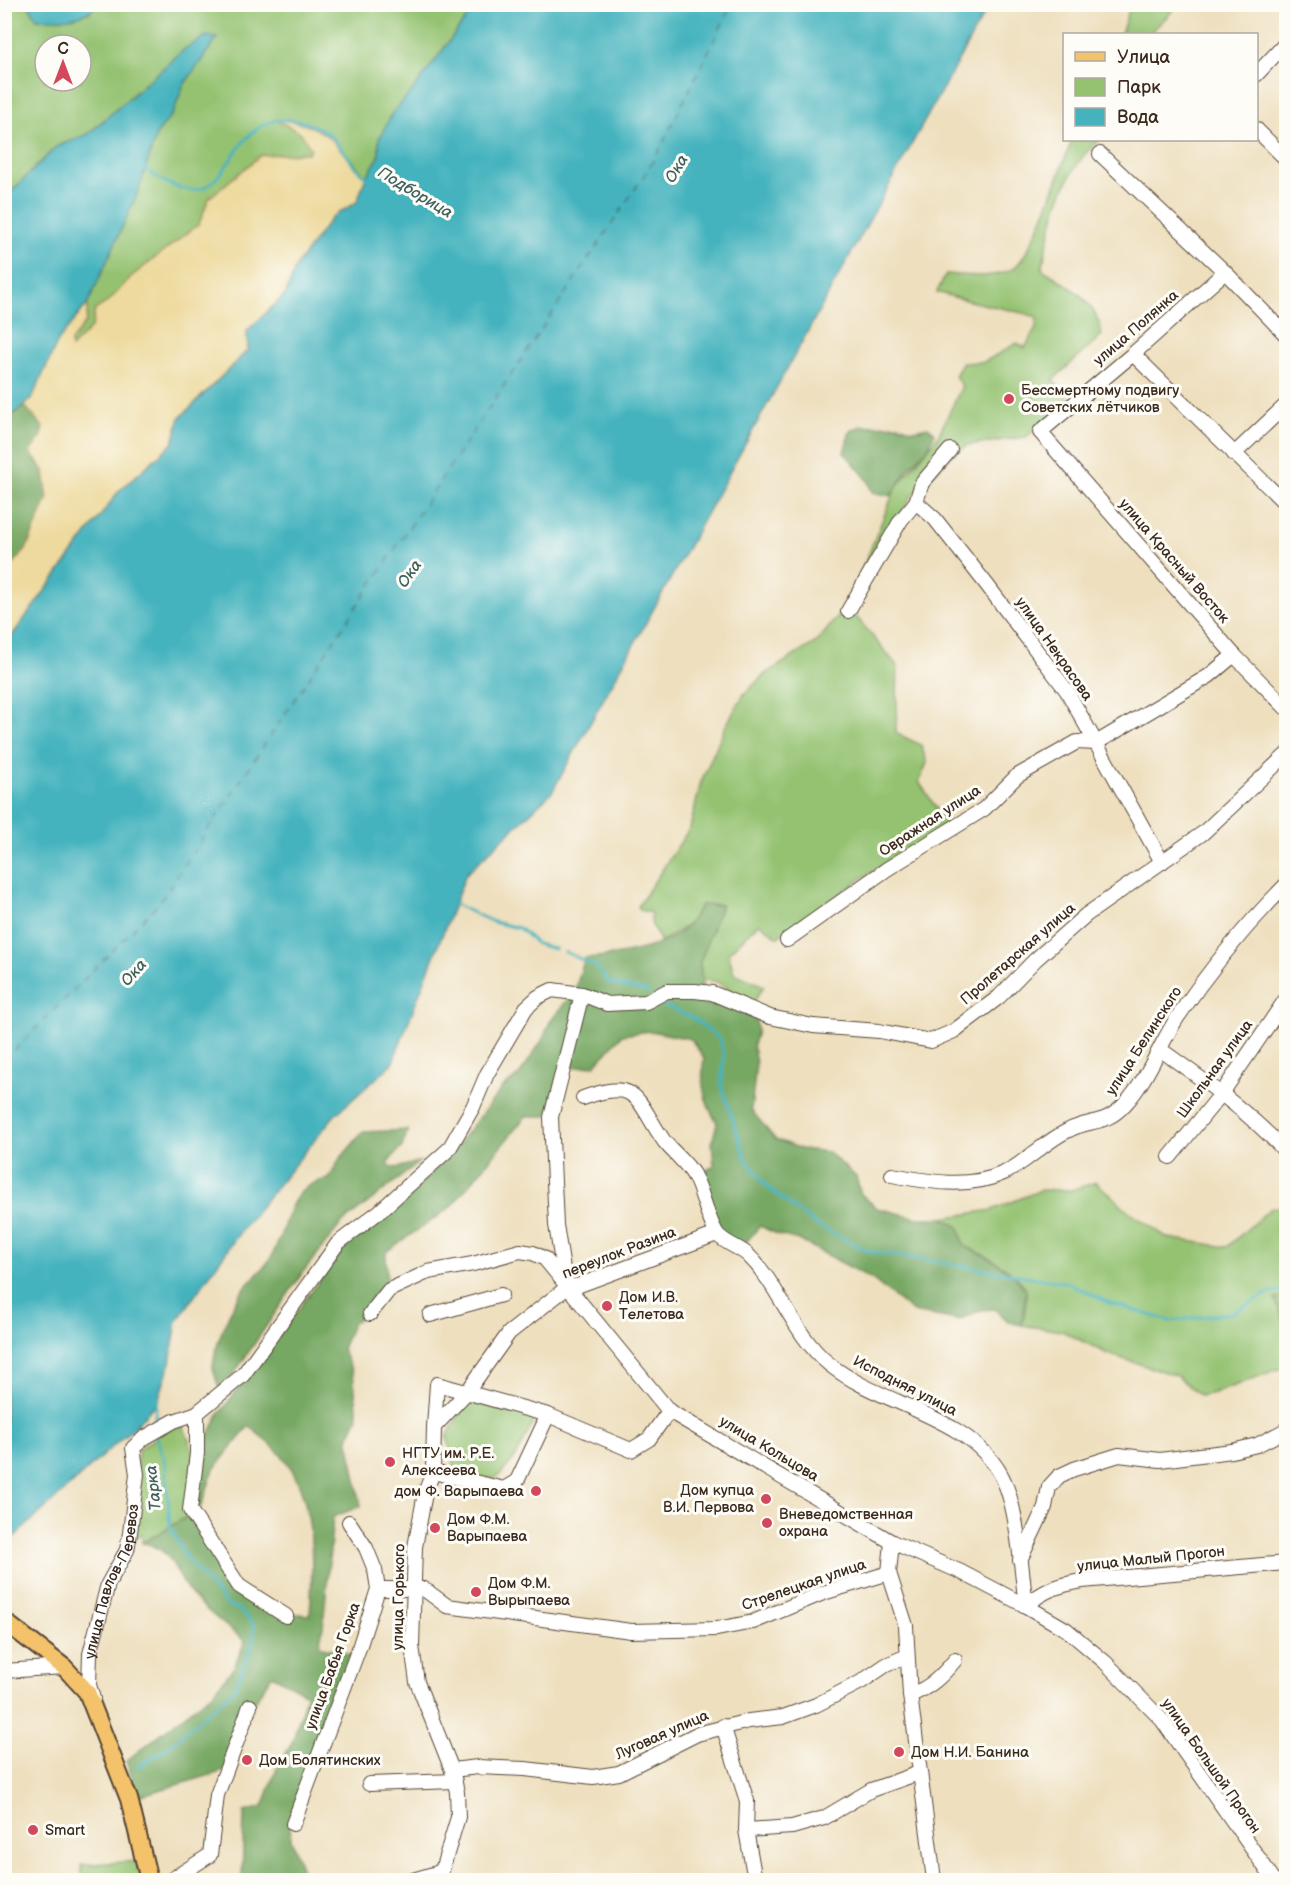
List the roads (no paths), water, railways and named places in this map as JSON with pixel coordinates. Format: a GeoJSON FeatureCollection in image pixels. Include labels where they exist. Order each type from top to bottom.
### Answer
{"type":"FeatureCollection","features":[{"type":"Feature","properties":{"kind":"main road","name":"улица Павлов-Перевоз"},"geometry":{"type":"LineString","coordinates":[[5,1620],[82,1684],[96,1710],[129,1798],[149,1881]]}},
{"type":"Feature","properties":{"kind":"street"},"geometry":{"type":"LineString","coordinates":[[1258,74],[1287,43]]}},
{"type":"Feature","properties":{"kind":"street"},"geometry":{"type":"LineString","coordinates":[[1258,130],[1287,159]]}},
{"type":"Feature","properties":{"kind":"street"},"geometry":{"type":"LineString","coordinates":[[1100,154],[1225,272],[1287,335]]}},
{"type":"Feature","properties":{"kind":"street","name":"улица Полянка"},"geometry":{"type":"LineString","coordinates":[[1040,432],[1133,354],[1225,272]]}},
{"type":"Feature","properties":{"kind":"street"},"geometry":{"type":"LineString","coordinates":[[1133,354],[1287,504]]}},
{"type":"Feature","properties":{"kind":"street"},"geometry":{"type":"LineString","coordinates":[[1234,454],[1287,405]]}},
{"type":"Feature","properties":{"kind":"street","name":"улица Красный Восток"},"geometry":{"type":"LineString","coordinates":[[1040,432],[1234,655],[1287,708]]}},
{"type":"Feature","properties":{"kind":"street"},"geometry":{"type":"LineString","coordinates":[[848,611],[901,520],[916,502],[922,483],[950,450]]}},
{"type":"Feature","properties":{"kind":"street","name":"улица Некрасова"},"geometry":{"type":"LineString","coordinates":[[916,502],[935,519],[1060,682],[1162,862]]}},
{"type":"Feature","properties":{"kind":"street"},"geometry":{"type":"LineString","coordinates":[[1096,743],[1183,693],[1209,676],[1234,655]]}},
{"type":"Feature","properties":{"kind":"street","name":"Овражная улица"},"geometry":{"type":"LineString","coordinates":[[787,940],[887,869],[984,809],[1017,776],[1077,742],[1096,743]]}},
{"type":"Feature","properties":{"kind":"street","name":"Пролетарская улица"},"geometry":{"type":"LineString","coordinates":[[197,1413],[243,1375],[338,1243],[380,1211],[449,1149],[473,1107],[487,1074],[526,1008],[538,997],[552,990],[582,994],[607,1004],[646,1002],[667,991],[712,993],[770,1017],[813,1026],[879,1031],[931,1041],[954,1031],[999,997],[1035,960],[1086,915],[1203,833],[1287,755]]}},
{"type":"Feature","properties":{"kind":"street","name":"улица Белинского"},"geometry":{"type":"LineString","coordinates":[[892,1175],[925,1181],[966,1183],[1005,1172],[1043,1144],[1071,1128],[1101,1122],[1125,1104],[1161,1050],[1175,1021],[1224,951],[1284,893]]}},
{"type":"Feature","properties":{"kind":"street","name":"улица Кольцова"},"geometry":{"type":"LineString","coordinates":[[567,1284],[556,1225],[551,1117],[582,994]]}},
{"type":"Feature","properties":{"kind":"street","name":"Школьная улица"},"geometry":{"type":"LineString","coordinates":[[1170,1157],[1222,1093],[1287,999]]}},
{"type":"Feature","properties":{"kind":"street"},"geometry":{"type":"LineString","coordinates":[[1161,1050],[1222,1093],[1263,1127],[1287,1152]]}},
{"type":"Feature","properties":{"kind":"street"},"geometry":{"type":"LineString","coordinates":[[583,1098],[611,1088],[635,1097],[665,1142],[695,1176],[717,1234]]}},
{"type":"Feature","properties":{"kind":"street","name":"переулок Разина"},"geometry":{"type":"LineString","coordinates":[[467,1392],[509,1333],[567,1284],[577,1286],[717,1234]]}},
{"type":"Feature","properties":{"kind":"street","name":"Исподняя улица"},"geometry":{"type":"LineString","coordinates":[[717,1234],[747,1254],[809,1345],[829,1364],[851,1379],[960,1433],[983,1450],[1000,1473],[1009,1495],[1026,1606]]}},
{"type":"Feature","properties":{"kind":"street","name":"улица Кольцова"},"geometry":{"type":"LineString","coordinates":[[370,1314],[389,1290],[428,1272],[473,1264],[520,1251],[533,1253],[546,1259],[669,1411],[892,1542],[961,1572],[1000,1593]]}},
{"type":"Feature","properties":{"kind":"street"},"geometry":{"type":"LineString","coordinates":[[430,1315],[501,1295]]}},
{"type":"Feature","properties":{"kind":"street","name":"улица Горького"},"geometry":{"type":"LineString","coordinates":[[440,1876],[458,1817],[453,1776],[417,1682],[412,1646],[415,1547],[420,1517],[433,1472],[437,1384],[467,1392]]}},
{"type":"Feature","properties":{"kind":"street"},"geometry":{"type":"LineString","coordinates":[[434,1427],[467,1392],[549,1415],[631,1450],[649,1439],[669,1411]]}},
{"type":"Feature","properties":{"kind":"street"},"geometry":{"type":"LineString","coordinates":[[197,1413],[197,1453],[190,1510],[239,1586],[286,1616]]}},
{"type":"Feature","properties":{"kind":"street","name":"улица Павлов-Перевоз"},"geometry":{"type":"LineString","coordinates":[[96,1710],[89,1685],[90,1654],[108,1584],[127,1550],[135,1498],[133,1448],[144,1438],[197,1413]]}},
{"type":"Feature","properties":{"kind":"street"},"geometry":{"type":"LineString","coordinates":[[433,1472],[504,1489],[517,1481],[549,1415]]}},
{"type":"Feature","properties":{"kind":"street"},"geometry":{"type":"LineString","coordinates":[[1020,1560],[1045,1507],[1049,1487],[1059,1476],[1119,1455],[1160,1460],[1232,1451],[1257,1445],[1287,1431]]}},
{"type":"Feature","properties":{"kind":"street","name":"улица Бабья Горка"},"geometry":{"type":"LineString","coordinates":[[293,1824],[359,1648],[378,1589],[375,1570],[366,1548],[349,1522]]}},
{"type":"Feature","properties":{"kind":"street"},"geometry":{"type":"LineString","coordinates":[[892,1542],[890,1573],[906,1626],[910,1695],[934,1881]]}},
{"type":"Feature","properties":{"kind":"street","name":"улица Малый Прогон"},"geometry":{"type":"LineString","coordinates":[[1026,1606],[1038,1595],[1056,1586],[1082,1581],[1287,1563]]}},
{"type":"Feature","properties":{"kind":"street","name":"Стрелецкая улица"},"geometry":{"type":"LineString","coordinates":[[378,1589],[424,1589],[447,1606],[631,1631],[717,1629],[753,1622],[823,1593],[890,1573]]}},
{"type":"Feature","properties":{"kind":"street","name":"улица Большой Прогон"},"geometry":{"type":"LineString","coordinates":[[1000,1593],[1067,1630],[1127,1683],[1162,1720],[1274,1881]]}},
{"type":"Feature","properties":{"kind":"street","name":"Луговая улица"},"geometry":{"type":"LineString","coordinates":[[369,1784],[453,1776],[478,1767],[525,1769],[593,1777],[619,1773],[697,1734],[723,1726],[783,1717],[816,1705],[861,1682],[885,1665],[907,1656]]}},
{"type":"Feature","properties":{"kind":"street"},"geometry":{"type":"LineString","coordinates":[[910,1695],[925,1690],[955,1660]]}},
{"type":"Feature","properties":{"kind":"street"},"geometry":{"type":"LineString","coordinates":[[4,1671],[64,1667]]}},
{"type":"Feature","properties":{"kind":"street"},"geometry":{"type":"LineString","coordinates":[[171,1881],[210,1855],[217,1795],[250,1706]]}},
{"type":"Feature","properties":{"kind":"street"},"geometry":{"type":"LineString","coordinates":[[723,1726],[747,1801],[746,1830],[755,1881]]}},
{"type":"Feature","properties":{"kind":"street"},"geometry":{"type":"LineString","coordinates":[[746,1830],[792,1827],[824,1818],[871,1790],[919,1773]]}},
{"type":"Feature","properties":{"kind":"street"},"geometry":{"type":"LineString","coordinates":[[413,1881],[440,1876]]}},
{"type":"Feature","properties":{"kind":"water"},"geometry":{"type":"Polygon","coordinates":[[[28,4],[97,5],[77,16],[62,19],[37,19],[28,4]]]}},
{"type":"Feature","properties":{"kind":"water","name":"Ока"},"geometry":{"type":"Polygon","coordinates":[[[476,5],[989,5],[552,792],[466,874],[392,1064],[334,1116],[240,1232],[177,1321],[170,1363],[158,1401],[136,1425],[5,1545],[5,645],[119,491],[173,443],[180,418],[248,350],[247,331],[286,294],[296,266],[332,217],[357,202],[366,177],[379,157],[379,139],[393,112],[411,93],[476,5]]]}},
{"type":"Feature","properties":{"kind":"water"},"geometry":{"type":"Polygon","coordinates":[[[206,36],[217,38],[183,86],[173,113],[156,135],[138,192],[88,303],[58,341],[32,398],[5,421],[5,198],[56,147],[88,134],[186,48],[206,36]]]}},
{"type":"Feature","properties":{"kind":"waterway","name":"Подборица"},"geometry":{"type":"LineString","coordinates":[[140,166],[175,186],[190,190],[205,187],[218,177],[252,133],[269,123],[290,120],[317,127],[325,132],[338,144],[355,167],[369,179]]}},
{"type":"Feature","properties":{"kind":"waterway"},"geometry":{"type":"LineString","coordinates":[[452,903],[493,922],[519,928],[537,944],[555,949]]}},
{"type":"Feature","properties":{"kind":"waterway"},"geometry":{"type":"LineString","coordinates":[[565,952],[596,966],[609,983],[648,992]]}},
{"type":"Feature","properties":{"kind":"waterway"},"geometry":{"type":"LineString","coordinates":[[659,1003],[693,1018],[720,1039],[724,1057],[721,1085],[746,1159],[767,1187],[816,1225],[868,1251],[1069,1283],[1107,1302],[1170,1321],[1232,1313],[1265,1295],[1286,1289]]}},
{"type":"Feature","properties":{"kind":"waterway","name":"Тарка"},"geometry":{"type":"LineString","coordinates":[[154,1429],[157,1398]]}},
{"type":"Feature","properties":{"kind":"waterway","name":"Тарка"},"geometry":{"type":"LineString","coordinates":[[137,1767],[166,1749],[235,1688],[253,1643],[254,1625],[239,1609],[227,1605],[185,1556],[170,1526],[165,1463],[156,1435]]}},
{"type":"Feature","properties":{"kind":"place","name":"Бессмертному подвигу Советских лётчиков"},"geometry":{"type":"Point","coordinates":[1009,399]}},
{"type":"Feature","properties":{"kind":"place","name":"Дом И.В. Телетова"},"geometry":{"type":"Point","coordinates":[607,1306]}},
{"type":"Feature","properties":{"kind":"place","name":"НГТУ им. Р.Е. Алексеева"},"geometry":{"type":"Point","coordinates":[390,1462]}},
{"type":"Feature","properties":{"kind":"place","name":"дом Ф. Варыпаева"},"geometry":{"type":"Point","coordinates":[536,1491]}},
{"type":"Feature","properties":{"kind":"place","name":"Дом купца В.И. Первова"},"geometry":{"type":"Point","coordinates":[766,1499]}},
{"type":"Feature","properties":{"kind":"place","name":"Вневедомственная охрана"},"geometry":{"type":"Point","coordinates":[767,1523]}},
{"type":"Feature","properties":{"kind":"place","name":"Дом Ф.М. Варыпаева"},"geometry":{"type":"Point","coordinates":[435,1528]}},
{"type":"Feature","properties":{"kind":"place","name":"Дом Ф.М. Вырыпаева"},"geometry":{"type":"Point","coordinates":[476,1592]}},
{"type":"Feature","properties":{"kind":"place","name":"Дом Н.И. Банина"},"geometry":{"type":"Point","coordinates":[899,1752]}},
{"type":"Feature","properties":{"kind":"place","name":"Дом Болятинских"},"geometry":{"type":"Point","coordinates":[247,1760]}},
{"type":"Feature","properties":{"kind":"place","name":"Smart"},"geometry":{"type":"Point","coordinates":[33,1830]}}]}
